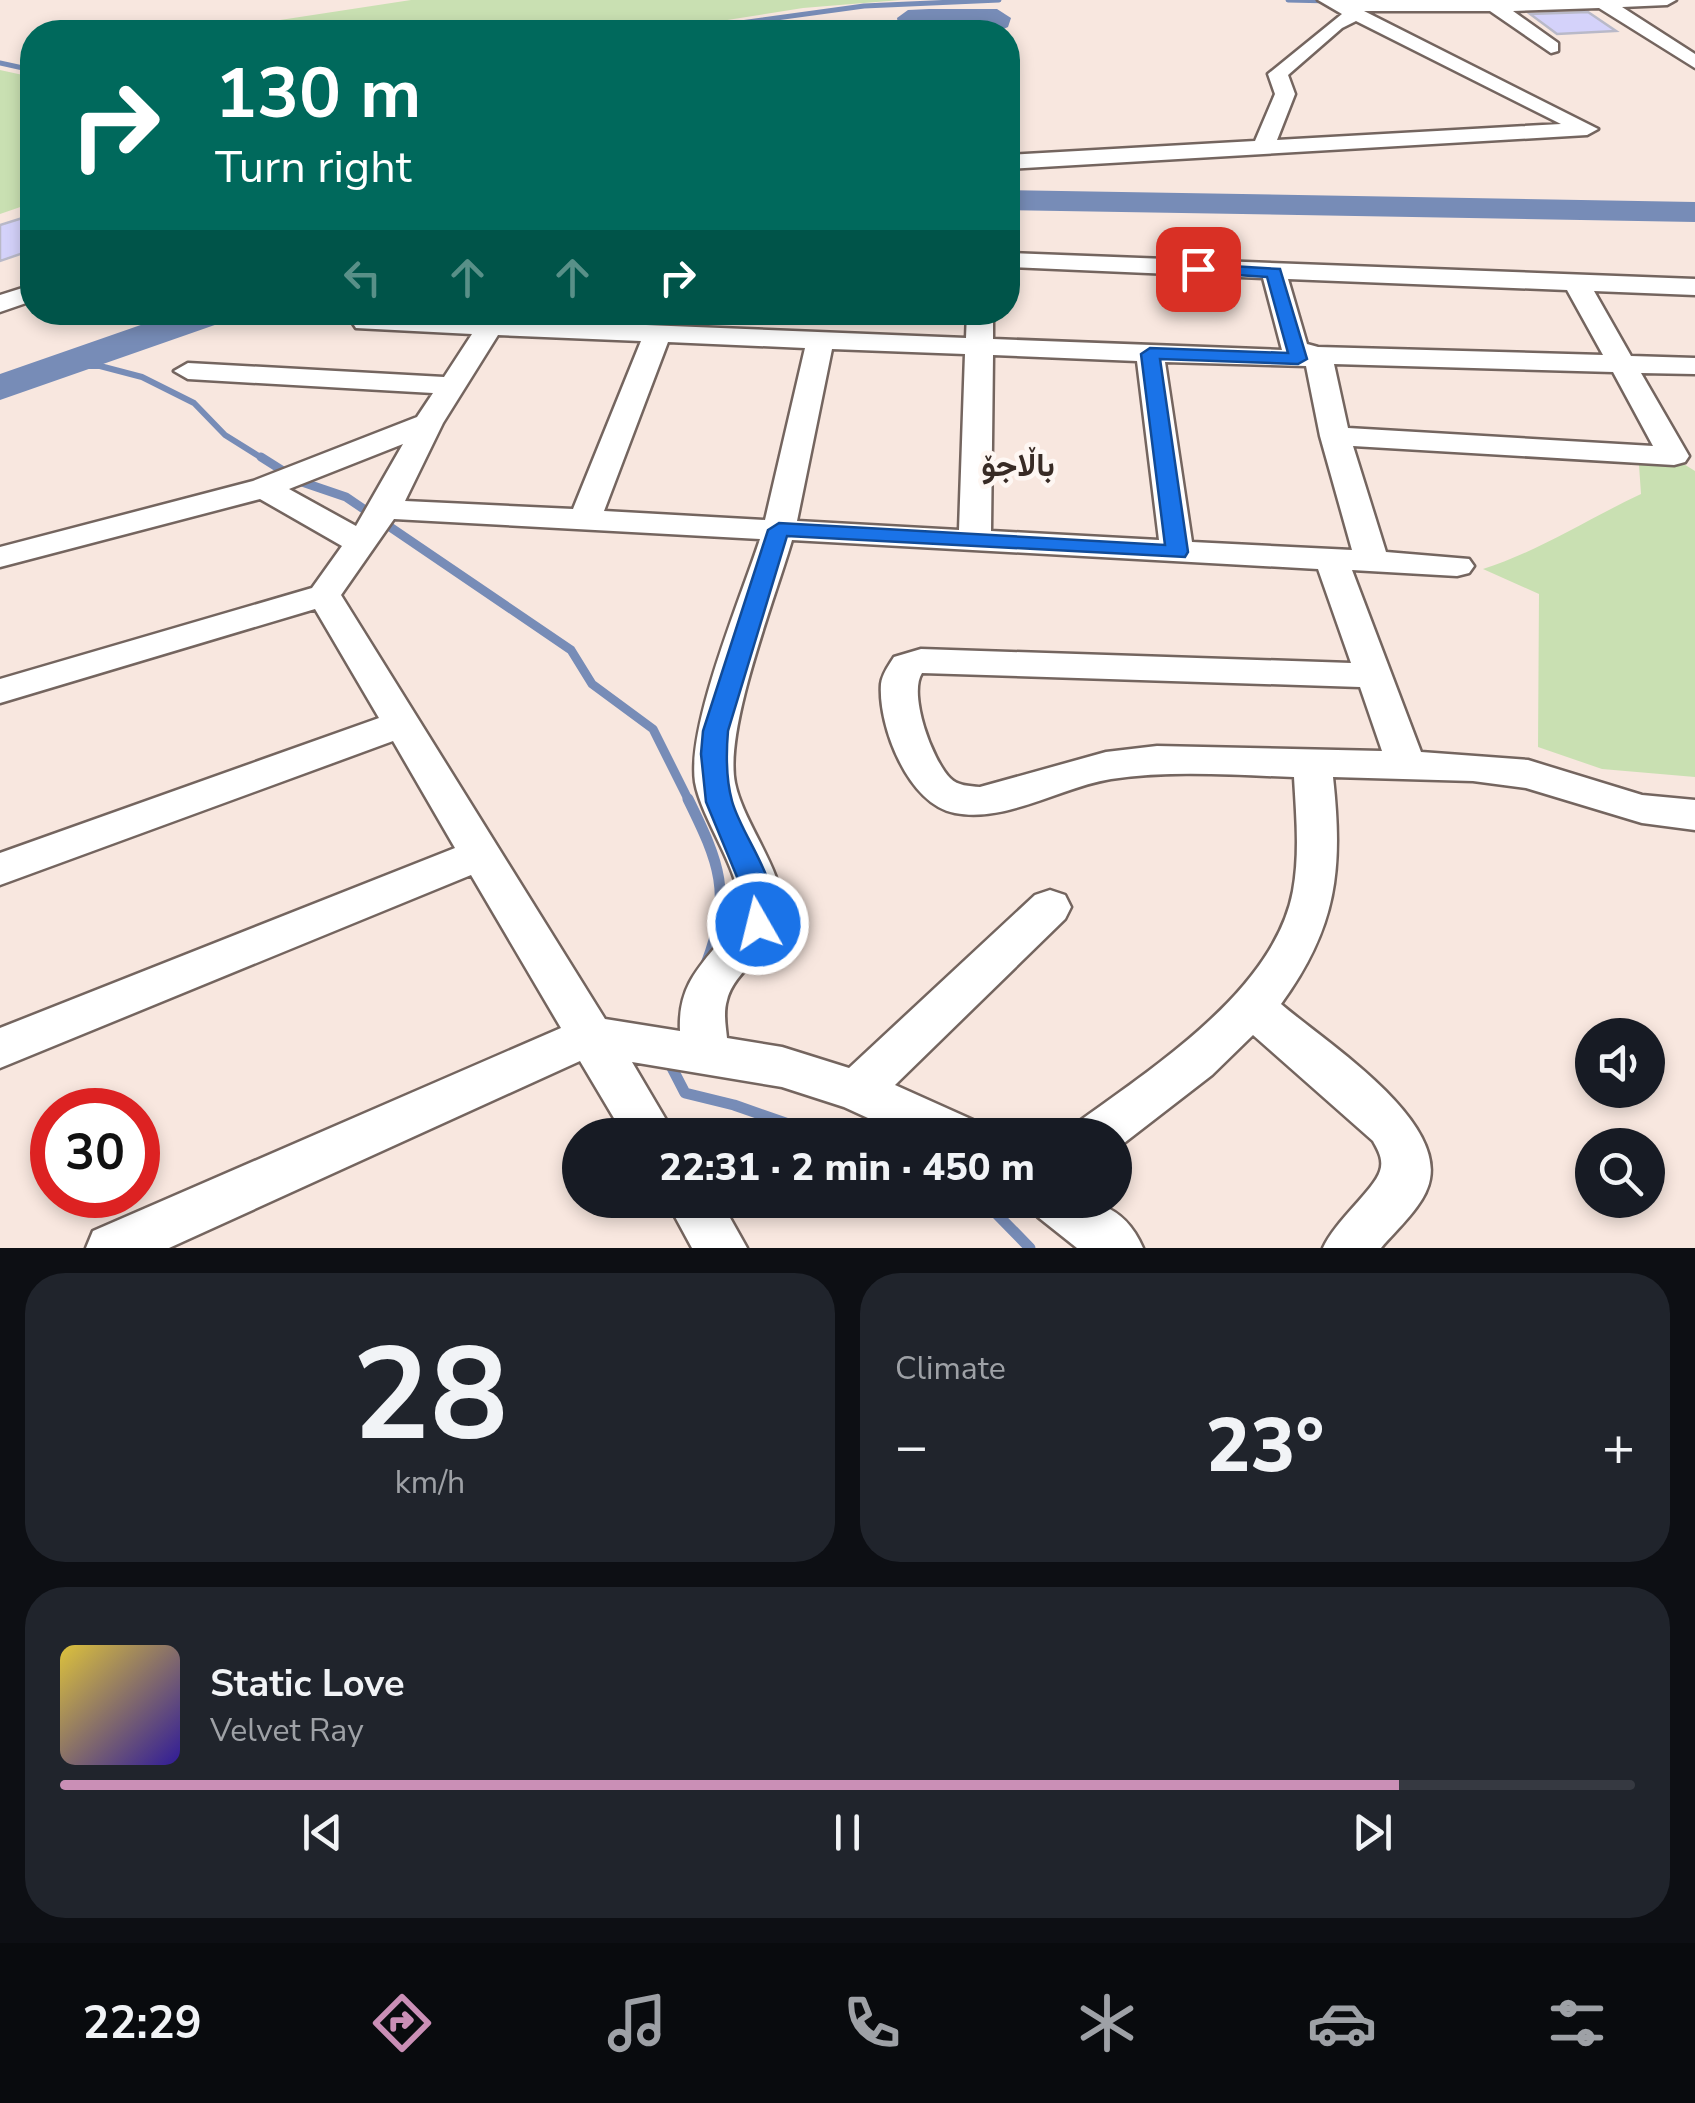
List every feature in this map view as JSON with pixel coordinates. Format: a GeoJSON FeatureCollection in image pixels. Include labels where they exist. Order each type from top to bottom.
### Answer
{"type":"FeatureCollection","features":[{"type":"Feature","properties":{"kind":"street"},"geometry":{"type":"LineString","coordinates":[[1337,6],[1668,0]]}},
{"type":"Feature","properties":{"kind":"street"},"geometry":{"type":"LineString","coordinates":[[1603,3],[1695,62]]}},
{"type":"Feature","properties":{"kind":"street"},"geometry":{"type":"LineString","coordinates":[[1020,161],[1588,128],[1337,6]]}},
{"type":"Feature","properties":{"kind":"street"},"geometry":{"type":"LineString","coordinates":[[1264,146],[1285,94],[1278,74],[1336,24],[1337,6]]}},
{"type":"Feature","properties":{"kind":"street"},"geometry":{"type":"LineString","coordinates":[[1493,6],[1552,47]]}},
{"type":"Feature","properties":{"kind":"street"},"geometry":{"type":"LineString","coordinates":[[1020,261],[1695,287]]}},
{"type":"Feature","properties":{"kind":"street"},"geometry":{"type":"LineString","coordinates":[[1274,273],[1336,436],[1372,561]]}},
{"type":"Feature","properties":{"kind":"street"},"geometry":{"type":"LineString","coordinates":[[1336,436],[1674,456],[1576,284]]}},
{"type":"Feature","properties":{"kind":"street"},"geometry":{"type":"LineString","coordinates":[[460,325],[1150,354],[1304,354],[1695,366]]}},
{"type":"Feature","properties":{"kind":"street"},"geometry":{"type":"LineString","coordinates":[[976,539],[980,325]]}},
{"type":"Feature","properties":{"kind":"street"},"geometry":{"type":"LineString","coordinates":[[0,691],[324,595],[384,508],[428,423],[491,326]]}},
{"type":"Feature","properties":{"kind":"street"},"geometry":{"type":"LineString","coordinates":[[585,519],[658,332]]}},
{"type":"Feature","properties":{"kind":"street"},"geometry":{"type":"LineString","coordinates":[[705,1052],[702,1010],[706,990],[752,935],[761,913],[758,890],[719,802],[716,731],[779,530],[820,340]]}},
{"type":"Feature","properties":{"kind":"street"},"geometry":{"type":"LineString","coordinates":[[1150,354],[1177,552]]}},
{"type":"Feature","properties":{"kind":"street"},"geometry":{"type":"LineString","coordinates":[[188,371],[452,386]]}},
{"type":"Feature","properties":{"kind":"street"},"geometry":{"type":"LineString","coordinates":[[0,557],[264,488],[428,423]]}},
{"type":"Feature","properties":{"kind":"street"},"geometry":{"type":"LineString","coordinates":[[264,488],[360,542]]}},
{"type":"Feature","properties":{"kind":"street"},"geometry":{"type":"LineString","coordinates":[[384,508],[1457,566]]}},
{"type":"Feature","properties":{"kind":"street"},"geometry":{"type":"LineString","coordinates":[[1331,559],[1407,766]]}},
{"type":"Feature","properties":{"kind":"street"},"geometry":{"type":"LineString","coordinates":[[324,595],[639,1118]]}},
{"type":"Feature","properties":{"kind":"street"},"geometry":{"type":"LineString","coordinates":[[1376,676],[921,661],[907,665],[899,674],[903,722],[918,760],[935,787],[955,799],[980,801],[1132,762],[1407,766],[1500,769],[1612,802],[1695,816]]}},
{"type":"Feature","properties":{"kind":"street"},"geometry":{"type":"LineString","coordinates":[[0,869],[402,724]]}},
{"type":"Feature","properties":{"kind":"street"},"geometry":{"type":"LineString","coordinates":[[1120,1118],[1195,1060],[1250,1005],[1288,958],[1314,897],[1317,856],[1312,764]]}},
{"type":"Feature","properties":{"kind":"street"},"geometry":{"type":"LineString","coordinates":[[0,1048],[479,855]]}},
{"type":"Feature","properties":{"kind":"street"},"geometry":{"type":"LineString","coordinates":[[857,1090],[1050,908]]}},
{"type":"Feature","properties":{"kind":"street"},"geometry":{"type":"LineString","coordinates":[[1250,1005],[1390,1126],[1405,1153],[1405,1180],[1348,1248]]}},
{"type":"Feature","properties":{"kind":"street"},"geometry":{"type":"LineString","coordinates":[[112,1248],[588,1036],[705,1052],[782,1068],[857,1090],[919,1118]]}},
{"type":"Feature","properties":{"kind":"street"},"geometry":{"type":"LineString","coordinates":[[702,1218],[720,1248]]}},
{"type":"Feature","properties":{"kind":"street"},"geometry":{"type":"LineString","coordinates":[[1078,1218],[1116,1248]]}},
{"type":"Feature","properties":{"kind":"green space"},"geometry":{"type":"Polygon","coordinates":[[[411,0],[901,0],[803,8],[727,20],[280,20],[411,0]]]}},
{"type":"Feature","properties":{"kind":"green space"},"geometry":{"type":"Polygon","coordinates":[[[0,70],[20,74],[20,207],[0,214],[0,70]]]}},
{"type":"Feature","properties":{"kind":"green space"},"geometry":{"type":"Polygon","coordinates":[[[1679,461],[1695,471],[1695,777],[1602,769],[1538,747],[1539,594],[1483,569],[1544,544],[1641,494],[1639,465],[1679,461]]]}},
{"type":"Feature","properties":{"kind":"water"},"geometry":{"type":"Polygon","coordinates":[[[997,9],[1011,18],[897,20],[908,10],[997,9]]]}},
{"type":"Feature","properties":{"kind":"building"},"geometry":{"type":"Polygon","coordinates":[[[1588,12],[1616,31],[1557,34],[1530,14],[1588,12]]]}},
{"type":"Feature","properties":{"kind":"building"},"geometry":{"type":"Polygon","coordinates":[[[20,219],[20,254],[0,261],[0,225],[20,219]]]}},
{"type":"Feature","properties":{"kind":"waterway"},"geometry":{"type":"LineString","coordinates":[[762,20],[864,6],[999,0]]}},
{"type":"Feature","properties":{"kind":"waterway"},"geometry":{"type":"LineString","coordinates":[[1288,0],[1331,1]]}},
{"type":"Feature","properties":{"kind":"waterway"},"geometry":{"type":"LineString","coordinates":[[0,63],[20,67]]}},
{"type":"Feature","properties":{"kind":"waterway"},"geometry":{"type":"LineString","coordinates":[[1020,200],[1695,212]]}},
{"type":"Feature","properties":{"kind":"waterway"},"geometry":{"type":"LineString","coordinates":[[0,388],[179,325]]}},
{"type":"Feature","properties":{"kind":"waterway"},"geometry":{"type":"LineString","coordinates":[[70,366],[100,366],[142,377],[194,403],[225,435],[265,460]]}},
{"type":"Feature","properties":{"kind":"waterway"},"geometry":{"type":"LineString","coordinates":[[261,457],[299,481],[346,497],[571,650],[592,684],[653,729],[688,799]]}},
{"type":"Feature","properties":{"kind":"waterway"},"geometry":{"type":"LineString","coordinates":[[688,799],[708,842],[719,879],[719,918],[706,964]]}},
{"type":"Feature","properties":{"kind":"waterway"},"geometry":{"type":"LineString","coordinates":[[669,1062],[685,1093],[771,1118]]}},
{"type":"Feature","properties":{"kind":"waterway"},"geometry":{"type":"LineString","coordinates":[[1001,1218],[1030,1248]]}},
{"type":"Feature","properties":{"kind":"district","name":"باڵاجۆ"},"geometry":{"type":"Point","coordinates":[1018,465]}},
{"type":"Feature","properties":{"kind":"route"},"geometry":{"type":"LineString","coordinates":[[758,924],[761,901],[719,802],[714,754],[716,731],[779,530],[1177,552],[1150,354],[1298,359],[1274,273],[1198,269]]}}]}
